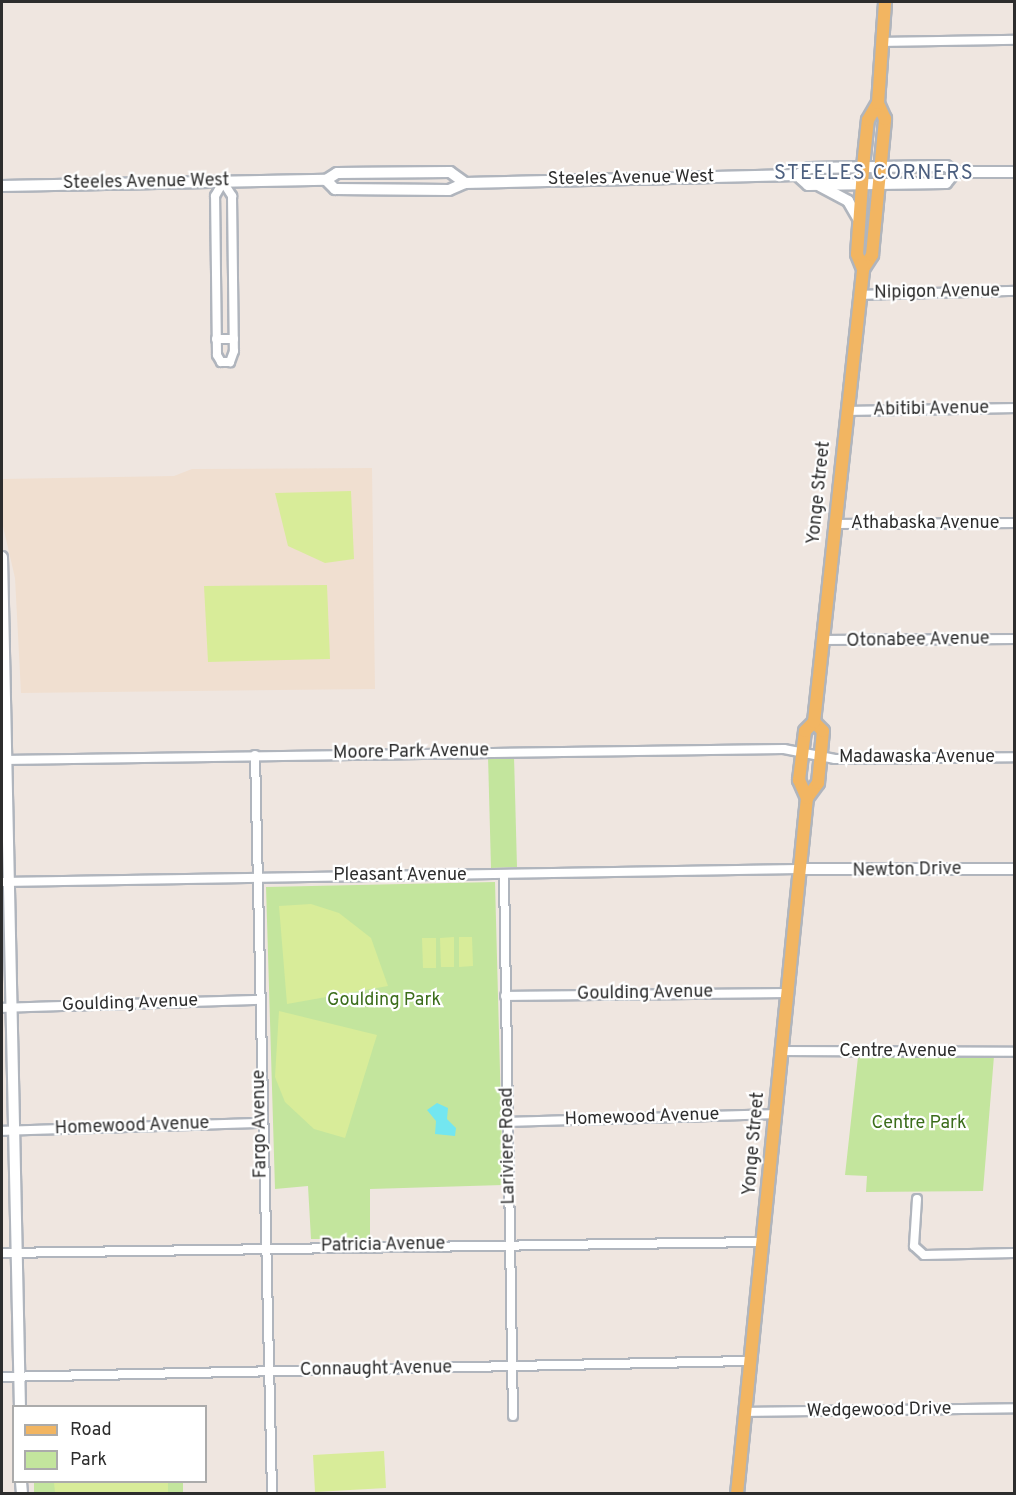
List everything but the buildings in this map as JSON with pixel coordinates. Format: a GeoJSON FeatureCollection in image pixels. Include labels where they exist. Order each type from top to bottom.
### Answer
{"type":"FeatureCollection","features":[{"type":"Feature","properties":{"kind":"main road","name":"Yonge Street"},"geometry":{"type":"LineString","coordinates":[[737,1494],[764,1242],[785,993],[807,798],[800,780],[802,754],[805,731],[814,722],[860,295],[862,269],[857,254],[863,168],[868,120],[878,103],[885,2]]}},
{"type":"Feature","properties":{"kind":"main road","name":"Yonge Street"},"geometry":{"type":"LineString","coordinates":[[862,269],[872,255],[879,183],[885,118],[878,103]]}},
{"type":"Feature","properties":{"kind":"main road","name":"Steeles Avenue West"},"geometry":{"type":"LineString","coordinates":[[326,180],[335,189],[449,189],[465,183],[797,175],[817,185],[946,183],[955,172],[946,166],[809,168],[797,175]]}},
{"type":"Feature","properties":{"kind":"main road","name":"Steeles Avenue West"},"geometry":{"type":"LineString","coordinates":[[2,186],[326,180],[337,172],[382,174],[450,172],[465,183]]}},
{"type":"Feature","properties":{"kind":"main road"},"geometry":{"type":"LineString","coordinates":[[955,172],[1014,172]]}},
{"type":"Feature","properties":{"kind":"main road"},"geometry":{"type":"LineString","coordinates":[[382,174],[383,189]]}},
{"type":"Feature","properties":{"kind":"main road"},"geometry":{"type":"LineString","coordinates":[[817,185],[848,201],[860,222]]}},
{"type":"Feature","properties":{"kind":"main road"},"geometry":{"type":"LineString","coordinates":[[2,557],[6,882],[14,1008],[20,1405]]}},
{"type":"Feature","properties":{"kind":"main road","name":"Yonge Street"},"geometry":{"type":"LineString","coordinates":[[807,798],[818,783],[823,731],[814,722]]}},
{"type":"Feature","properties":{"kind":"main road","name":"Newton Drive"},"geometry":{"type":"LineString","coordinates":[[799,869],[1014,869]]}},
{"type":"Feature","properties":{"kind":"street"},"geometry":{"type":"LineString","coordinates":[[882,42],[1014,40]]}},
{"type":"Feature","properties":{"kind":"street"},"geometry":{"type":"LineString","coordinates":[[223,182],[232,196],[234,339],[230,362],[221,362],[216,339],[214,196],[223,182]]}},
{"type":"Feature","properties":{"kind":"street","name":"Nipigon Avenue"},"geometry":{"type":"LineString","coordinates":[[860,295],[1014,291]]}},
{"type":"Feature","properties":{"kind":"street"},"geometry":{"type":"LineString","coordinates":[[216,339],[234,339]]}},
{"type":"Feature","properties":{"kind":"street","name":"Abitibi Avenue"},"geometry":{"type":"LineString","coordinates":[[848,411],[1014,408]]}},
{"type":"Feature","properties":{"kind":"street","name":"Athabaska Avenue"},"geometry":{"type":"LineString","coordinates":[[835,524],[1014,524]]}},
{"type":"Feature","properties":{"kind":"street","name":"Otonabee Avenue"},"geometry":{"type":"LineString","coordinates":[[822,640],[1014,639]]}},
{"type":"Feature","properties":{"kind":"street","name":"Moore Park Avenue"},"geometry":{"type":"LineString","coordinates":[[5,760],[784,749],[820,757]]}},
{"type":"Feature","properties":{"kind":"street","name":"Fargo Avenue"},"geometry":{"type":"LineString","coordinates":[[255,755],[258,1000],[272,1494]]}},
{"type":"Feature","properties":{"kind":"street","name":"Madawaska Avenue"},"geometry":{"type":"LineString","coordinates":[[820,757],[1014,757]]}},
{"type":"Feature","properties":{"kind":"street","name":"Pleasant Avenue"},"geometry":{"type":"LineString","coordinates":[[6,882],[799,869]]}},
{"type":"Feature","properties":{"kind":"street","name":"Lariviere Road"},"geometry":{"type":"LineString","coordinates":[[504,875],[512,1243],[513,1416]]}},
{"type":"Feature","properties":{"kind":"street","name":"Goulding Avenue"},"geometry":{"type":"LineString","coordinates":[[505,996],[785,993]]}},
{"type":"Feature","properties":{"kind":"street","name":"Goulding Avenue"},"geometry":{"type":"LineString","coordinates":[[2,1008],[258,1000]]}},
{"type":"Feature","properties":{"kind":"street","name":"Centre Avenue"},"geometry":{"type":"LineString","coordinates":[[781,1051],[1014,1052]]}},
{"type":"Feature","properties":{"kind":"street","name":"Homewood Avenue"},"geometry":{"type":"LineString","coordinates":[[509,1122],[775,1114]]}},
{"type":"Feature","properties":{"kind":"street","name":"Homewood Avenue"},"geometry":{"type":"LineString","coordinates":[[2,1131],[261,1123]]}},
{"type":"Feature","properties":{"kind":"street"},"geometry":{"type":"LineString","coordinates":[[917,1199],[914,1246],[924,1255],[1014,1253]]}},
{"type":"Feature","properties":{"kind":"street","name":"Patricia Avenue"},"geometry":{"type":"LineString","coordinates":[[2,1252],[512,1243],[764,1242]]}},
{"type":"Feature","properties":{"kind":"street","name":"Connaught Avenue"},"geometry":{"type":"LineString","coordinates":[[2,1377],[750,1361]]}},
{"type":"Feature","properties":{"kind":"street","name":"Wedgewood Drive"},"geometry":{"type":"LineString","coordinates":[[744,1412],[1014,1408]]}},
{"type":"Feature","properties":{"kind":"shaded area"},"geometry":{"type":"Polygon","coordinates":[[[372,468],[375,689],[21,693],[15,578],[2,522],[2,479],[174,476],[192,469],[372,468]]]}},
{"type":"Feature","properties":{"kind":"green space"},"geometry":{"type":"Polygon","coordinates":[[[351,491],[354,559],[325,563],[288,546],[275,493],[351,491]]]}},
{"type":"Feature","properties":{"kind":"green space"},"geometry":{"type":"Polygon","coordinates":[[[327,585],[330,659],[208,662],[204,586],[327,585]]]}},
{"type":"Feature","properties":{"kind":"green space"},"geometry":{"type":"Polygon","coordinates":[[[488,756],[514,756],[517,867],[491,868],[488,756]]]}},
{"type":"Feature","properties":{"kind":"green space","name":"Goulding Park"},"geometry":{"type":"Polygon","coordinates":[[[495,882],[503,1185],[370,1189],[370,1239],[311,1239],[308,1186],[275,1189],[266,887],[495,882]]]}},
{"type":"Feature","properties":{"kind":"green space"},"geometry":{"type":"Polygon","coordinates":[[[311,904],[339,913],[371,938],[388,986],[287,1004],[279,906],[311,904]]]}},
{"type":"Feature","properties":{"kind":"green space"},"geometry":{"type":"Polygon","coordinates":[[[454,937],[454,967],[441,967],[440,938],[454,937]]]}},
{"type":"Feature","properties":{"kind":"green space"},"geometry":{"type":"Polygon","coordinates":[[[459,937],[472,937],[473,966],[459,967],[459,937]]]}},
{"type":"Feature","properties":{"kind":"green space"},"geometry":{"type":"Polygon","coordinates":[[[422,938],[436,938],[436,968],[423,968],[422,938]]]}},
{"type":"Feature","properties":{"kind":"green space"},"geometry":{"type":"Polygon","coordinates":[[[279,1011],[377,1035],[345,1138],[314,1129],[285,1102],[275,1077],[279,1011]]]}},
{"type":"Feature","properties":{"kind":"green space","name":"Centre Park"},"geometry":{"type":"Polygon","coordinates":[[[994,1056],[983,1191],[866,1192],[867,1176],[845,1175],[858,1057],[994,1056]]]}},
{"type":"Feature","properties":{"kind":"green space"},"geometry":{"type":"Polygon","coordinates":[[[384,1451],[386,1488],[315,1492],[313,1455],[384,1451]]]}},
{"type":"Feature","properties":{"kind":"green space"},"geometry":{"type":"Polygon","coordinates":[[[34,1483],[183,1483],[183,1493],[34,1493],[34,1483]]]}},
{"type":"Feature","properties":{"kind":"green space"},"geometry":{"type":"Polygon","coordinates":[[[54,1483],[168,1483],[168,1493],[55,1493],[54,1483]]]}},
{"type":"Feature","properties":{"kind":"water"},"geometry":{"type":"Polygon","coordinates":[[[437,1103],[448,1108],[447,1119],[456,1128],[455,1136],[435,1134],[436,1121],[427,1110],[437,1103]]]}},
{"type":"Feature","properties":{"kind":"district","name":"STEELES CORNERS"},"geometry":{"type":"Point","coordinates":[874,174]}}]}
